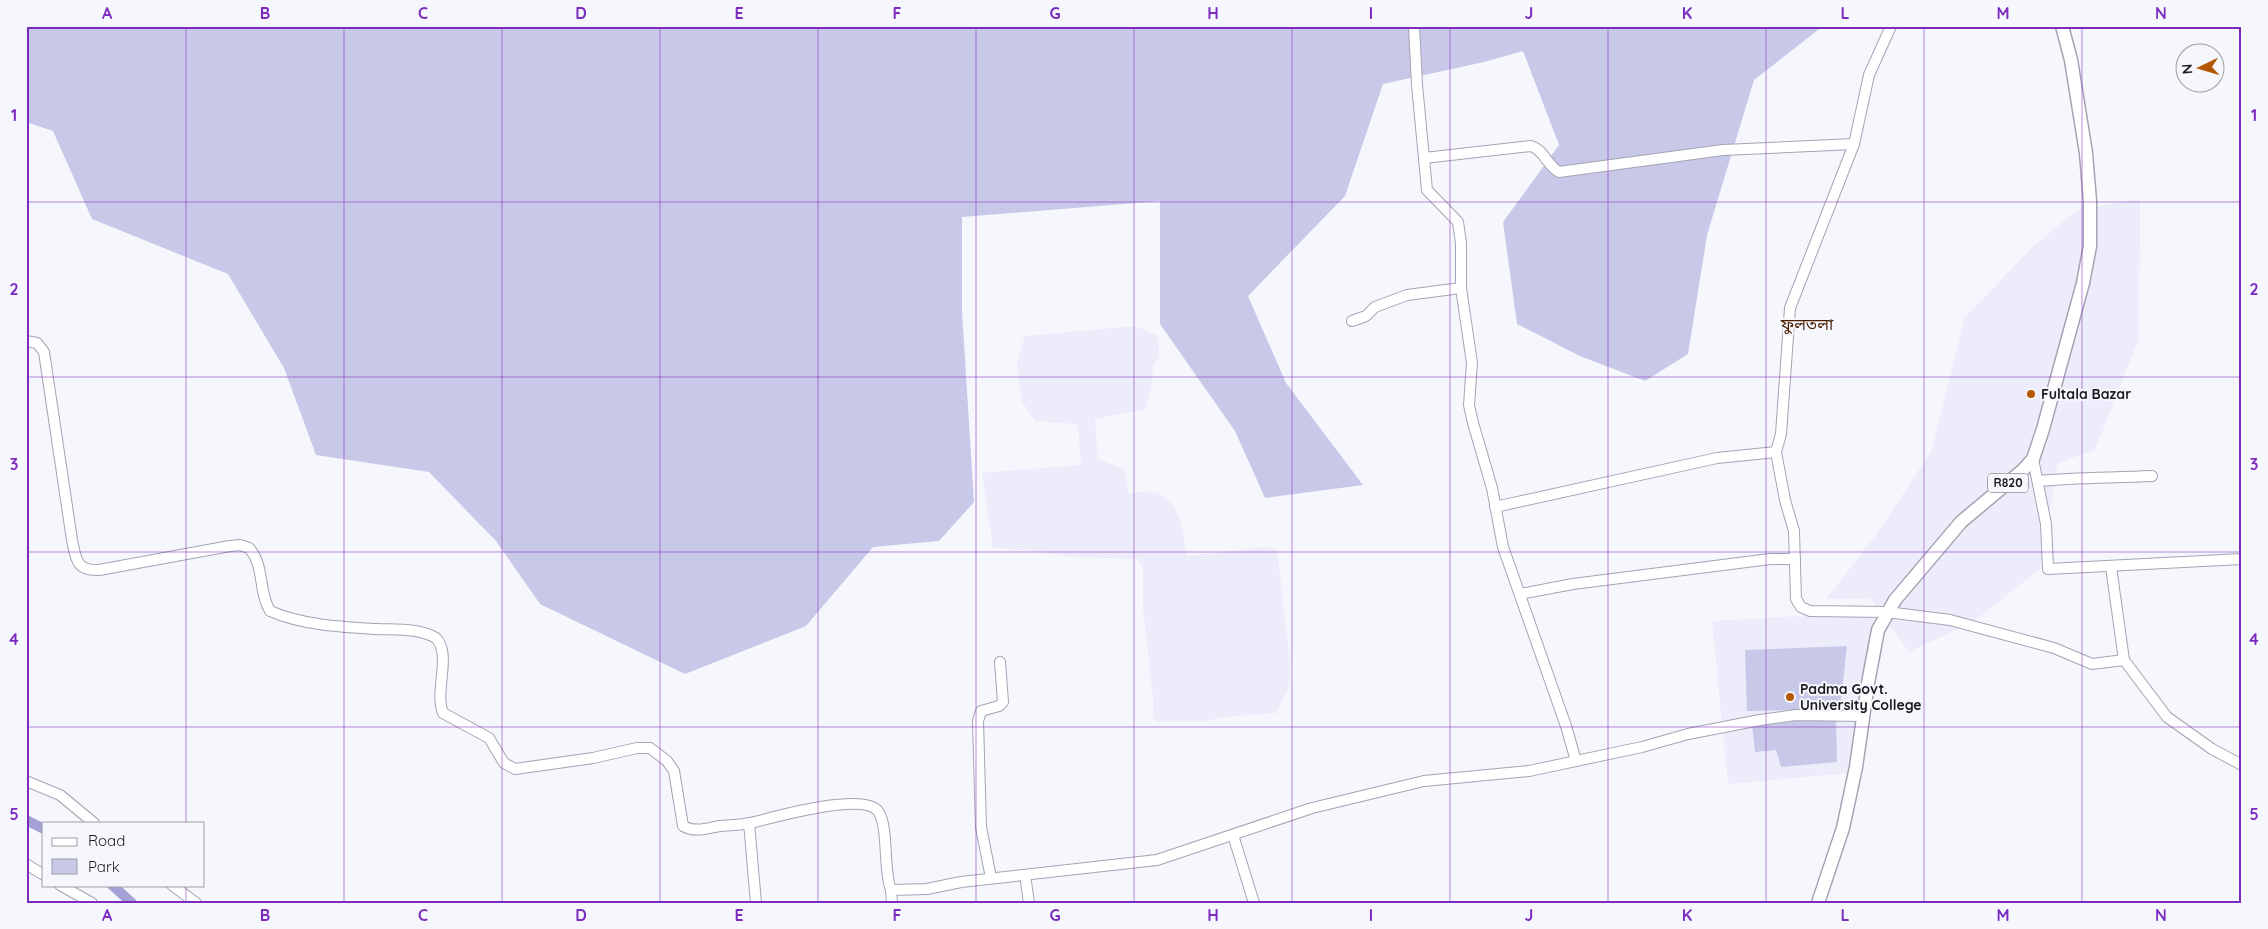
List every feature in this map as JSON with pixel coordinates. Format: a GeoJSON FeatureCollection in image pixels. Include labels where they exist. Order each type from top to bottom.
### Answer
{"type":"FeatureCollection","features":[{"type":"Feature","properties":{"kind":"main road","name":"R820"},"geometry":{"type":"LineString","coordinates":[[1818,903],[1843,828],[1856,767],[1878,630],[1887,612],[1961,522],[2023,470],[2033,458],[2083,283],[2090,246],[2090,201],[2086,154],[2070,60],[2062,26]]}},
{"type":"Feature","properties":{"kind":"street"},"geometry":{"type":"LineString","coordinates":[[1414,26],[1427,190],[1458,222],[1461,243],[1461,288],[1472,363],[1469,405],[1495,506],[1503,547],[1566,726],[1576,761]]}},
{"type":"Feature","properties":{"kind":"street"},"geometry":{"type":"LineString","coordinates":[[1891,26],[1869,75],[1854,144],[1790,308],[1781,434],[1776,452],[1785,500],[1794,531],[1796,599],[1801,607],[1810,611],[1887,612],[1950,620],[2054,648],[2092,664],[2124,660]]}},
{"type":"Feature","properties":{"kind":"street"},"geometry":{"type":"LineString","coordinates":[[1424,158],[1531,146],[1538,148],[1552,168],[1559,172],[1723,150],[1854,144]]}},
{"type":"Feature","properties":{"kind":"street"},"geometry":{"type":"LineString","coordinates":[[1352,321],[1366,316],[1375,307],[1408,295],[1461,288]]}},
{"type":"Feature","properties":{"kind":"street"},"geometry":{"type":"LineString","coordinates":[[26,341],[37,343],[44,352],[72,540],[78,564],[83,568],[99,570],[230,546],[249,548],[258,563],[263,597],[270,611],[296,620],[347,627],[414,632],[436,638],[443,649],[440,689],[443,713],[489,738],[497,755],[515,769],[593,758],[636,748],[650,748],[668,761],[674,771],[683,826],[693,830],[750,823],[813,808],[849,805],[871,806],[877,810],[883,825],[892,903]]}},
{"type":"Feature","properties":{"kind":"street"},"geometry":{"type":"LineString","coordinates":[[1495,506],[1717,458],[1776,452]]}},
{"type":"Feature","properties":{"kind":"street"},"geometry":{"type":"LineString","coordinates":[[2033,458],[2046,524],[2048,569],[2242,559]]}},
{"type":"Feature","properties":{"kind":"street"},"geometry":{"type":"LineString","coordinates":[[2038,481],[2072,478],[2098,479],[2152,476]]}},
{"type":"Feature","properties":{"kind":"street"},"geometry":{"type":"LineString","coordinates":[[1520,594],[1574,584],[1760,560],[1795,559]]}},
{"type":"Feature","properties":{"kind":"street"},"geometry":{"type":"LineString","coordinates":[[2111,567],[2124,660],[2167,717],[2212,749],[2242,765]]}},
{"type":"Feature","properties":{"kind":"street"},"geometry":{"type":"LineString","coordinates":[[991,878],[981,827],[978,721],[981,711],[999,706],[1002,702],[1000,662]]}},
{"type":"Feature","properties":{"kind":"street"},"geometry":{"type":"LineString","coordinates":[[891,890],[927,889],[991,878],[1156,860],[1312,808],[1424,781],[1528,771],[1642,747],[1688,734],[1760,720],[1796,716],[1863,716]]}},
{"type":"Feature","properties":{"kind":"street"},"geometry":{"type":"LineString","coordinates":[[26,781],[60,795],[93,822]]}},
{"type":"Feature","properties":{"kind":"street"},"geometry":{"type":"LineString","coordinates":[[750,823],[756,903]]}},
{"type":"Feature","properties":{"kind":"street"},"geometry":{"type":"LineString","coordinates":[[1232,834],[1254,903]]}},
{"type":"Feature","properties":{"kind":"street"},"geometry":{"type":"LineString","coordinates":[[26,864],[42,874]]}},
{"type":"Feature","properties":{"kind":"street"},"geometry":{"type":"LineString","coordinates":[[1025,875],[1028,903]]}},
{"type":"Feature","properties":{"kind":"street"},"geometry":{"type":"LineString","coordinates":[[62,886],[92,903]]}},
{"type":"Feature","properties":{"kind":"street"},"geometry":{"type":"LineString","coordinates":[[173,886],[196,903]]}},
{"type":"Feature","properties":{"kind":"shaded area","name":"Fultala Bazar"},"geometry":{"type":"Polygon","coordinates":[[[2140,199],[2139,338],[2095,450],[2058,463],[2040,569],[1973,622],[1909,652],[1870,598],[1826,599],[1876,535],[1932,450],[1964,318],[2035,245],[2077,210],[2140,199]]]}},
{"type":"Feature","properties":{"kind":"shaded area"},"geometry":{"type":"Polygon","coordinates":[[[1135,326],[1158,336],[1159,356],[1153,365],[1152,382],[1146,409],[1095,419],[1098,459],[1125,470],[1129,494],[1146,491],[1159,493],[1172,503],[1181,523],[1187,556],[1269,547],[1277,549],[1290,662],[1290,684],[1276,713],[1224,717],[1204,721],[1157,722],[1153,716],[1153,698],[1143,609],[1143,568],[1138,559],[1073,557],[1036,551],[993,548],[982,473],[1081,465],[1078,424],[1035,421],[1021,400],[1017,360],[1025,336],[1135,326]]]}},
{"type":"Feature","properties":{"kind":"shaded area","name":"Padma Govt. University College"},"geometry":{"type":"Polygon","coordinates":[[[1875,612],[1849,773],[1728,784],[1712,621],[1875,612]]]}},
{"type":"Feature","properties":{"kind":"green space"},"geometry":{"type":"Polygon","coordinates":[[[26,26],[1823,26],[1754,80],[1707,235],[1688,354],[1645,381],[1580,356],[1517,324],[1503,222],[1559,145],[1523,51],[1484,62],[1383,84],[1345,196],[1248,296],[1286,383],[1363,485],[1265,498],[1235,431],[1160,324],[1160,201],[962,217],[962,312],[974,502],[939,541],[873,547],[806,626],[685,674],[540,604],[496,541],[429,472],[316,455],[284,368],[228,274],[92,219],[53,131],[26,122],[26,26]]]}},
{"type":"Feature","properties":{"kind":"green space"},"geometry":{"type":"Polygon","coordinates":[[[1847,646],[1840,709],[1747,711],[1745,650],[1847,646]]]}},
{"type":"Feature","properties":{"kind":"green space"},"geometry":{"type":"Polygon","coordinates":[[[1836,717],[1837,762],[1781,767],[1776,750],[1755,752],[1752,725],[1836,717]]]}},
{"type":"Feature","properties":{"kind":"waterway"},"geometry":{"type":"LineString","coordinates":[[26,820],[42,828]]}},
{"type":"Feature","properties":{"kind":"waterway"},"geometry":{"type":"LineString","coordinates":[[113,886],[132,903]]}},
{"type":"Feature","properties":{"kind":"place","name":"Fultala Bazar"},"geometry":{"type":"Point","coordinates":[2031,394]}},
{"type":"Feature","properties":{"kind":"place","name":"Padma Govt. University College"},"geometry":{"type":"Point","coordinates":[1790,697]}},
{"type":"Feature","properties":{"kind":"district","name":"ফুলতলা"},"geometry":{"type":"Point","coordinates":[1807,324]}}]}
